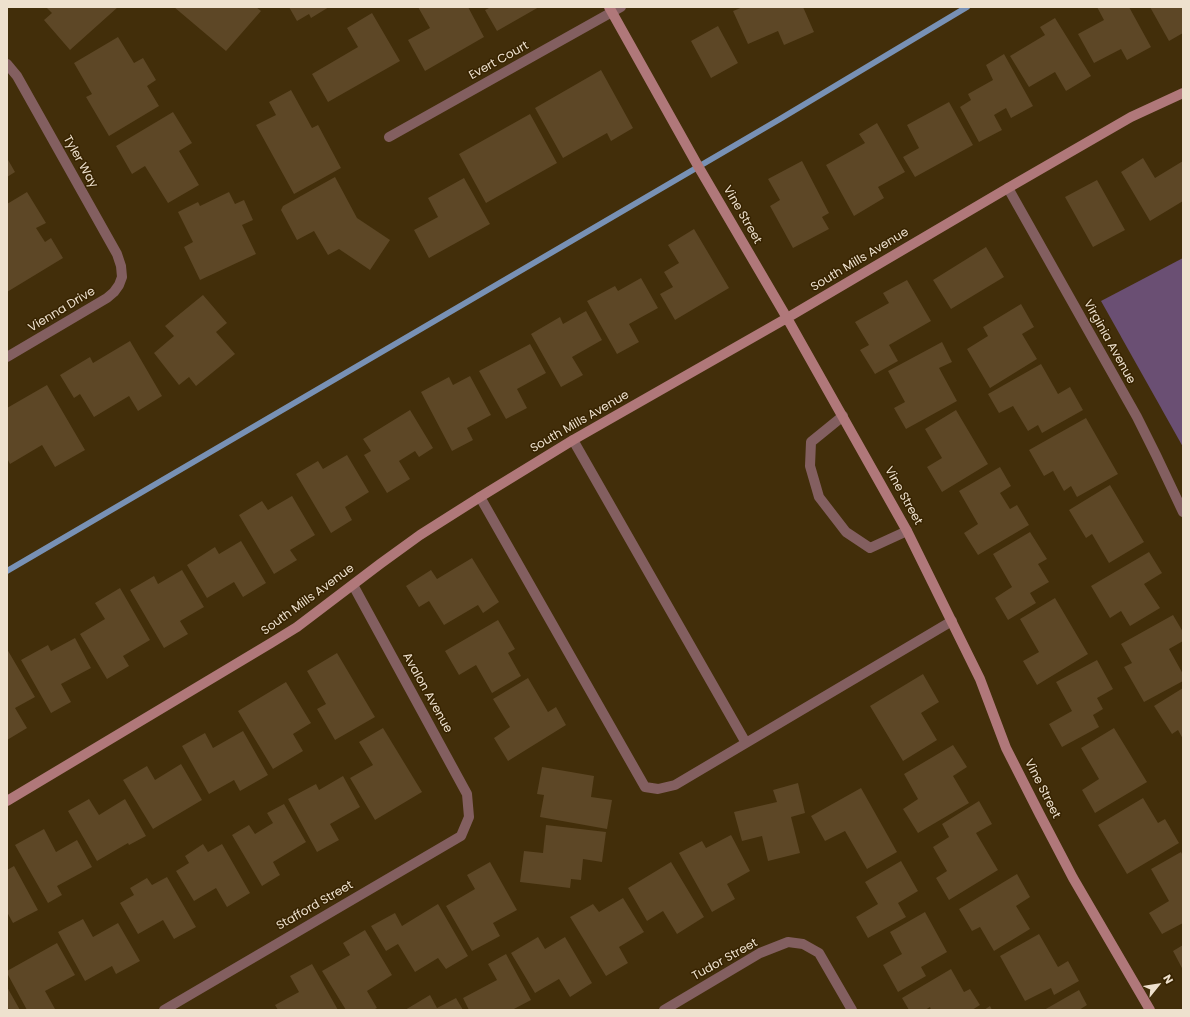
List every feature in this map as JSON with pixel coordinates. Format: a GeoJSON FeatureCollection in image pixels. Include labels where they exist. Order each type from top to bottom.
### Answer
{"type":"FeatureCollection","features":[{"type":"Feature","properties":{"kind":"street","name":"Evert Court"},"geometry":{"type":"LineString","coordinates":[[389,137],[614,9]]}},
{"type":"Feature","properties":{"kind":"street","name":"Vine Street"},"geometry":{"type":"LineString","coordinates":[[614,9],[698,166],[787,318],[907,531],[980,679],[1006,748],[1073,878],[1150,1010]]}},
{"type":"Feature","properties":{"kind":"street","name":"Tyler Way"},"geometry":{"type":"LineString","coordinates":[[7,64],[17,76],[114,249],[121,266],[122,277]]}},
{"type":"Feature","properties":{"kind":"street","name":"South Mills Avenue"},"geometry":{"type":"LineString","coordinates":[[7,801],[258,652],[297,627],[403,547],[480,497],[573,440],[787,318],[1131,117],[1183,93]]}},
{"type":"Feature","properties":{"kind":"street","name":"Virginia Avenue"},"geometry":{"type":"LineString","coordinates":[[1008,188],[1136,418],[1183,512]]}},
{"type":"Feature","properties":{"kind":"street","name":"Vienna Drive"},"geometry":{"type":"LineString","coordinates":[[7,357],[107,298],[119,285],[122,277]]}},
{"type":"Feature","properties":{"kind":"street"},"geometry":{"type":"LineString","coordinates":[[843,416],[811,442],[810,466],[819,497],[846,532],[870,548],[907,531]]}},
{"type":"Feature","properties":{"kind":"street"},"geometry":{"type":"LineString","coordinates":[[573,440],[746,743]]}},
{"type":"Feature","properties":{"kind":"street"},"geometry":{"type":"LineString","coordinates":[[480,497],[645,788],[658,790],[675,785],[952,621]]}},
{"type":"Feature","properties":{"kind":"street","name":"Avalon Avenue"},"geometry":{"type":"LineString","coordinates":[[353,585],[467,794],[469,817]]}},
{"type":"Feature","properties":{"kind":"street","name":"Stafford Street"},"geometry":{"type":"LineString","coordinates":[[164,1010],[460,836],[469,817]]}},
{"type":"Feature","properties":{"kind":"street","name":"Tudor Street"},"geometry":{"type":"LineString","coordinates":[[664,1010],[760,953],[788,942],[803,944],[819,953],[852,1010]]}},
{"type":"Feature","properties":{"kind":"shaded area"},"geometry":{"type":"Polygon","coordinates":[[[1183,258],[1183,447],[1101,301],[1183,258]]]}},
{"type":"Feature","properties":{"kind":"building"},"geometry":{"type":"Polygon","coordinates":[[[46,7],[118,7],[70,50],[44,20],[52,13],[46,7]]]}},
{"type":"Feature","properties":{"kind":"building"},"geometry":{"type":"Polygon","coordinates":[[[174,7],[256,7],[261,11],[226,51],[174,7]]]}},
{"type":"Feature","properties":{"kind":"building"},"geometry":{"type":"Polygon","coordinates":[[[289,7],[329,7],[311,18],[309,14],[297,21],[289,7]]]}},
{"type":"Feature","properties":{"kind":"building"},"geometry":{"type":"Polygon","coordinates":[[[418,7],[468,7],[484,37],[425,71],[408,40],[430,28],[418,7]]]}},
{"type":"Feature","properties":{"kind":"building"},"geometry":{"type":"Polygon","coordinates":[[[491,7],[539,7],[497,31],[485,10],[491,7]]]}},
{"type":"Feature","properties":{"kind":"building"},"geometry":{"type":"Polygon","coordinates":[[[743,7],[803,7],[814,32],[784,45],[778,31],[748,44],[733,11],[743,7]]]}},
{"type":"Feature","properties":{"kind":"building"},"geometry":{"type":"Polygon","coordinates":[[[1097,7],[1129,7],[1151,47],[1127,60],[1121,49],[1094,63],[1078,34],[1104,20],[1097,7]]]}},
{"type":"Feature","properties":{"kind":"building"},"geometry":{"type":"Polygon","coordinates":[[[1150,7],[1183,7],[1183,33],[1169,41],[1150,7]]]}},
{"type":"Feature","properties":{"kind":"building"},"geometry":{"type":"Polygon","coordinates":[[[372,13],[400,61],[328,102],[312,74],[358,47],[347,28],[372,13]]]}},
{"type":"Feature","properties":{"kind":"building"},"geometry":{"type":"Polygon","coordinates":[[[1055,18],[1091,76],[1066,91],[1055,72],[1029,87],[1010,56],[1045,35],[1040,27],[1055,18]]]}},
{"type":"Feature","properties":{"kind":"building"},"geometry":{"type":"Polygon","coordinates":[[[718,26],[738,63],[711,78],[691,41],[718,26]]]}},
{"type":"Feature","properties":{"kind":"building"},"geometry":{"type":"Polygon","coordinates":[[[118,37],[134,63],[143,58],[156,80],[147,86],[159,106],[109,136],[86,97],[92,94],[74,63],[118,37]]]}},
{"type":"Feature","properties":{"kind":"building"},"geometry":{"type":"Polygon","coordinates":[[[1004,54],[1033,106],[1011,118],[1006,108],[994,115],[1002,130],[979,142],[960,107],[971,100],[968,94],[993,80],[986,65],[1004,54]]]}},
{"type":"Feature","properties":{"kind":"building"},"geometry":{"type":"Polygon","coordinates":[[[601,70],[633,128],[611,141],[607,133],[563,158],[535,108],[601,70]]]}},
{"type":"Feature","properties":{"kind":"building"},"geometry":{"type":"Polygon","coordinates":[[[291,90],[312,128],[318,125],[341,168],[294,194],[256,125],[276,115],[269,102],[291,90]]]}},
{"type":"Feature","properties":{"kind":"building"},"geometry":{"type":"Polygon","coordinates":[[[949,102],[973,145],[915,177],[903,157],[919,148],[907,125],[949,102]]]}},
{"type":"Feature","properties":{"kind":"building"},"geometry":{"type":"Polygon","coordinates":[[[173,112],[192,143],[179,151],[199,185],[168,203],[145,166],[132,174],[116,146],[173,112]]]}},
{"type":"Feature","properties":{"kind":"building"},"geometry":{"type":"Polygon","coordinates":[[[530,114],[557,163],[486,203],[459,154],[530,114]]]}},
{"type":"Feature","properties":{"kind":"building"},"geometry":{"type":"Polygon","coordinates":[[[877,123],[905,172],[878,187],[884,198],[854,216],[826,165],[865,143],[859,134],[877,123]]]}},
{"type":"Feature","properties":{"kind":"building"},"geometry":{"type":"Polygon","coordinates":[[[7,158],[15,172],[7,177],[7,158]]]}},
{"type":"Feature","properties":{"kind":"building"},"geometry":{"type":"Polygon","coordinates":[[[1143,158],[1155,178],[1183,161],[1183,201],[1150,221],[1121,172],[1143,158]]]}},
{"type":"Feature","properties":{"kind":"building"},"geometry":{"type":"Polygon","coordinates":[[[802,161],[829,213],[822,217],[829,229],[793,248],[770,206],[780,200],[768,179],[802,161]]]}},
{"type":"Feature","properties":{"kind":"building"},"geometry":{"type":"Polygon","coordinates":[[[335,177],[357,218],[390,240],[370,270],[339,249],[328,255],[314,231],[297,240],[281,210],[283,206],[335,177]]]}},
{"type":"Feature","properties":{"kind":"building"},"geometry":{"type":"Polygon","coordinates":[[[464,178],[490,224],[429,258],[414,230],[438,217],[428,198],[464,178]]]}},
{"type":"Feature","properties":{"kind":"building"},"geometry":{"type":"Polygon","coordinates":[[[1097,180],[1125,230],[1093,247],[1065,197],[1097,180]]]}},
{"type":"Feature","properties":{"kind":"building"},"geometry":{"type":"Polygon","coordinates":[[[27,192],[46,223],[36,228],[45,242],[51,238],[63,258],[7,292],[7,204],[27,192]]]}},
{"type":"Feature","properties":{"kind":"building"},"geometry":{"type":"Polygon","coordinates":[[[229,192],[235,204],[244,200],[253,220],[242,225],[256,254],[200,280],[184,247],[193,242],[178,212],[198,202],[200,206],[229,192]]]}},
{"type":"Feature","properties":{"kind":"building"},"geometry":{"type":"Polygon","coordinates":[[[694,229],[729,288],[675,320],[660,294],[673,287],[664,272],[679,263],[668,245],[694,229]]]}},
{"type":"Feature","properties":{"kind":"building"},"geometry":{"type":"Polygon","coordinates":[[[986,247],[1004,277],[951,309],[933,280],[986,247]]]}},
{"type":"Feature","properties":{"kind":"building"},"geometry":{"type":"Polygon","coordinates":[[[641,278],[658,308],[629,324],[639,342],[617,354],[587,301],[615,286],[618,291],[641,278]]]}},
{"type":"Feature","properties":{"kind":"building"},"geometry":{"type":"Polygon","coordinates":[[[907,280],[931,321],[889,345],[898,361],[875,374],[860,350],[869,345],[855,322],[889,303],[883,293],[907,280]]]}},
{"type":"Feature","properties":{"kind":"building"},"geometry":{"type":"Polygon","coordinates":[[[203,295],[227,323],[216,332],[235,354],[196,386],[189,377],[179,385],[154,353],[174,336],[165,326],[203,295]]]}},
{"type":"Feature","properties":{"kind":"building"},"geometry":{"type":"Polygon","coordinates":[[[1021,304],[1034,327],[1022,334],[1037,359],[990,388],[967,349],[988,336],[983,327],[1021,304]]]}},
{"type":"Feature","properties":{"kind":"building"},"geometry":{"type":"Polygon","coordinates":[[[586,311],[602,340],[572,357],[583,375],[561,387],[531,334],[560,317],[563,324],[586,311]]]}},
{"type":"Feature","properties":{"kind":"building"},"geometry":{"type":"Polygon","coordinates":[[[130,341],[162,396],[138,411],[129,396],[94,417],[80,394],[74,398],[60,375],[90,357],[93,363],[130,341]]]}},
{"type":"Feature","properties":{"kind":"building"},"geometry":{"type":"Polygon","coordinates":[[[942,342],[952,362],[939,368],[957,401],[906,429],[894,408],[905,402],[888,371],[942,342]]]}},
{"type":"Feature","properties":{"kind":"building"},"geometry":{"type":"Polygon","coordinates":[[[530,344],[546,373],[517,389],[527,408],[506,419],[479,371],[530,344]]]}},
{"type":"Feature","properties":{"kind":"building"},"geometry":{"type":"Polygon","coordinates":[[[1041,364],[1058,394],[1070,387],[1083,410],[1042,433],[1038,425],[1028,431],[1013,406],[999,413],[988,394],[1041,364]]]}},
{"type":"Feature","properties":{"kind":"building"},"geometry":{"type":"Polygon","coordinates":[[[470,376],[491,415],[467,428],[473,440],[452,451],[421,392],[449,377],[453,385],[470,376]]]}},
{"type":"Feature","properties":{"kind":"building"},"geometry":{"type":"Polygon","coordinates":[[[47,385],[85,450],[55,467],[42,445],[10,464],[7,458],[7,408],[47,385]]]}},
{"type":"Feature","properties":{"kind":"building"},"geometry":{"type":"Polygon","coordinates":[[[410,410],[433,448],[419,457],[415,451],[399,461],[410,479],[387,493],[364,455],[371,451],[363,439],[410,410]]]}},
{"type":"Feature","properties":{"kind":"building"},"geometry":{"type":"Polygon","coordinates":[[[956,410],[988,464],[942,492],[927,467],[942,458],[925,429],[956,410]]]}},
{"type":"Feature","properties":{"kind":"building"},"geometry":{"type":"Polygon","coordinates":[[[1086,418],[1118,474],[1077,497],[1071,486],[1064,491],[1053,471],[1044,476],[1029,450],[1086,418]]]}},
{"type":"Feature","properties":{"kind":"building"},"geometry":{"type":"Polygon","coordinates":[[[347,455],[369,492],[345,507],[352,520],[331,533],[296,474],[318,461],[323,469],[347,455]]]}},
{"type":"Feature","properties":{"kind":"building"},"geometry":{"type":"Polygon","coordinates":[[[1000,467],[1011,486],[1000,493],[1010,509],[1017,505],[1029,525],[978,555],[964,533],[978,524],[959,491],[1000,467]]]}},
{"type":"Feature","properties":{"kind":"building"},"geometry":{"type":"Polygon","coordinates":[[[1110,485],[1144,542],[1109,563],[1092,534],[1086,538],[1069,510],[1110,485]]]}},
{"type":"Feature","properties":{"kind":"building"},"geometry":{"type":"Polygon","coordinates":[[[292,496],[315,535],[290,550],[297,560],[274,574],[239,515],[262,501],[268,510],[292,496]]]}},
{"type":"Feature","properties":{"kind":"building"},"geometry":{"type":"Polygon","coordinates":[[[1030,532],[1047,559],[1038,564],[1049,582],[1030,593],[1036,603],[1008,620],[995,598],[1012,587],[993,554],[1030,532]]]}},
{"type":"Feature","properties":{"kind":"building"},"geometry":{"type":"Polygon","coordinates":[[[241,541],[266,583],[243,597],[234,582],[207,598],[187,565],[215,547],[219,554],[241,541]]]}},
{"type":"Feature","properties":{"kind":"building"},"geometry":{"type":"Polygon","coordinates":[[[1149,552],[1162,573],[1144,584],[1160,608],[1130,626],[1121,611],[1110,618],[1091,586],[1149,552]]]}},
{"type":"Feature","properties":{"kind":"building"},"geometry":{"type":"Polygon","coordinates":[[[472,558],[499,602],[483,613],[478,605],[444,625],[429,601],[419,607],[406,586],[431,570],[437,579],[472,558]]]}},
{"type":"Feature","properties":{"kind":"building"},"geometry":{"type":"Polygon","coordinates":[[[182,570],[204,607],[180,621],[188,634],[164,648],[130,590],[154,576],[158,584],[182,570]]]}},
{"type":"Feature","properties":{"kind":"building"},"geometry":{"type":"Polygon","coordinates":[[[120,588],[150,640],[123,656],[129,666],[107,679],[80,634],[105,619],[95,603],[120,588]]]}},
{"type":"Feature","properties":{"kind":"building"},"geometry":{"type":"Polygon","coordinates":[[[1055,598],[1088,654],[1037,685],[1023,661],[1039,652],[1020,619],[1055,598]]]}},
{"type":"Feature","properties":{"kind":"building"},"geometry":{"type":"Polygon","coordinates":[[[1173,615],[1183,632],[1183,641],[1169,649],[1183,674],[1183,681],[1144,702],[1124,667],[1132,663],[1121,644],[1173,615]]]}},
{"type":"Feature","properties":{"kind":"building"},"geometry":{"type":"Polygon","coordinates":[[[498,620],[515,649],[508,653],[521,676],[492,693],[476,665],[459,675],[445,651],[498,620]]]}},
{"type":"Feature","properties":{"kind":"building"},"geometry":{"type":"Polygon","coordinates":[[[75,638],[91,668],[61,684],[71,702],[51,713],[21,660],[48,645],[51,651],[75,638]]]}},
{"type":"Feature","properties":{"kind":"building"},"geometry":{"type":"Polygon","coordinates":[[[7,649],[35,697],[15,708],[27,728],[7,740],[7,649]]]}},
{"type":"Feature","properties":{"kind":"building"},"geometry":{"type":"Polygon","coordinates":[[[337,653],[375,717],[335,740],[317,709],[326,704],[307,671],[337,653]]]}},
{"type":"Feature","properties":{"kind":"building"},"geometry":{"type":"Polygon","coordinates":[[[1097,660],[1113,689],[1097,698],[1103,709],[1093,715],[1099,727],[1062,747],[1049,724],[1072,711],[1056,682],[1097,660]]]}},
{"type":"Feature","properties":{"kind":"building"},"geometry":{"type":"Polygon","coordinates":[[[923,674],[939,702],[921,713],[937,740],[903,761],[870,706],[923,674]]]}},
{"type":"Feature","properties":{"kind":"building"},"geometry":{"type":"Polygon","coordinates":[[[528,678],[548,712],[556,707],[566,725],[508,761],[494,738],[510,727],[493,699],[528,678]]]}},
{"type":"Feature","properties":{"kind":"building"},"geometry":{"type":"Polygon","coordinates":[[[286,682],[311,723],[293,734],[303,751],[273,769],[238,711],[286,682]]]}},
{"type":"Feature","properties":{"kind":"building"},"geometry":{"type":"Polygon","coordinates":[[[1183,688],[1183,739],[1178,730],[1172,734],[1154,706],[1183,688]]]}},
{"type":"Feature","properties":{"kind":"building"},"geometry":{"type":"Polygon","coordinates":[[[383,728],[422,792],[375,820],[350,778],[373,765],[359,742],[383,728]]]}},
{"type":"Feature","properties":{"kind":"building"},"geometry":{"type":"Polygon","coordinates":[[[1114,728],[1147,782],[1095,813],[1082,790],[1099,779],[1081,748],[1114,728]]]}},
{"type":"Feature","properties":{"kind":"building"},"geometry":{"type":"Polygon","coordinates":[[[243,731],[268,775],[240,791],[234,780],[209,794],[182,746],[205,733],[213,748],[243,731]]]}},
{"type":"Feature","properties":{"kind":"building"},"geometry":{"type":"Polygon","coordinates":[[[953,745],[967,767],[953,776],[969,803],[918,833],[903,809],[918,799],[904,774],[953,745]]]}},
{"type":"Feature","properties":{"kind":"building"},"geometry":{"type":"Polygon","coordinates":[[[181,764],[202,800],[153,829],[123,780],[147,766],[155,780],[181,764]]]}},
{"type":"Feature","properties":{"kind":"building"},"geometry":{"type":"Polygon","coordinates":[[[542,767],[594,776],[591,797],[612,800],[607,829],[540,817],[544,795],[537,794],[542,767]]]}},
{"type":"Feature","properties":{"kind":"building"},"geometry":{"type":"Polygon","coordinates":[[[343,776],[360,807],[330,824],[339,840],[317,852],[288,799],[316,784],[319,790],[343,776]]]}},
{"type":"Feature","properties":{"kind":"building"},"geometry":{"type":"Polygon","coordinates":[[[798,783],[805,813],[791,817],[800,853],[768,861],[762,836],[742,841],[734,812],[777,802],[773,790],[798,783]]]}},
{"type":"Feature","properties":{"kind":"building"},"geometry":{"type":"Polygon","coordinates":[[[861,788],[897,852],[867,869],[845,831],[825,841],[811,816],[861,788]]]}},
{"type":"Feature","properties":{"kind":"building"},"geometry":{"type":"Polygon","coordinates":[[[1143,798],[1158,823],[1165,819],[1179,843],[1127,874],[1098,825],[1143,798]]]}},
{"type":"Feature","properties":{"kind":"building"},"geometry":{"type":"Polygon","coordinates":[[[89,799],[99,815],[125,799],[146,836],[129,845],[128,843],[97,861],[68,811],[89,799]]]}},
{"type":"Feature","properties":{"kind":"building"},"geometry":{"type":"Polygon","coordinates":[[[979,801],[992,824],[976,833],[998,870],[949,900],[936,878],[947,871],[933,847],[949,837],[942,824],[979,801]]]}},
{"type":"Feature","properties":{"kind":"building"},"geometry":{"type":"Polygon","coordinates":[[[284,804],[306,842],[273,862],[280,875],[262,886],[232,835],[249,825],[255,834],[273,823],[267,813],[284,804]]]}},
{"type":"Feature","properties":{"kind":"building"},"geometry":{"type":"Polygon","coordinates":[[[546,825],[606,832],[602,862],[583,859],[581,880],[571,879],[570,888],[520,882],[524,851],[543,853],[546,825]]]}},
{"type":"Feature","properties":{"kind":"building"},"geometry":{"type":"Polygon","coordinates":[[[44,829],[56,852],[77,840],[92,867],[57,886],[62,895],[48,903],[15,845],[44,829]]]}},
{"type":"Feature","properties":{"kind":"building"},"geometry":{"type":"Polygon","coordinates":[[[731,835],[750,871],[727,884],[735,899],[712,912],[679,853],[702,841],[706,848],[731,835]]]}},
{"type":"Feature","properties":{"kind":"building"},"geometry":{"type":"Polygon","coordinates":[[[203,844],[208,852],[222,844],[250,893],[227,907],[216,888],[194,901],[176,871],[189,863],[185,856],[203,844]]]}},
{"type":"Feature","properties":{"kind":"building"},"geometry":{"type":"Polygon","coordinates":[[[1181,852],[1183,856],[1183,923],[1162,934],[1149,913],[1169,901],[1151,869],[1181,852]]]}},
{"type":"Feature","properties":{"kind":"building"},"geometry":{"type":"Polygon","coordinates":[[[901,861],[918,891],[898,903],[906,917],[868,938],[856,917],[878,904],[865,882],[901,861]]]}},
{"type":"Feature","properties":{"kind":"building"},"geometry":{"type":"Polygon","coordinates":[[[490,862],[517,910],[493,923],[500,936],[472,951],[446,906],[475,889],[467,875],[490,862]]]}},
{"type":"Feature","properties":{"kind":"building"},"geometry":{"type":"Polygon","coordinates":[[[671,862],[704,917],[677,934],[663,911],[647,921],[628,888],[671,862]]]}},
{"type":"Feature","properties":{"kind":"building"},"geometry":{"type":"Polygon","coordinates":[[[14,866],[38,910],[13,923],[7,912],[7,870],[14,866]]]}},
{"type":"Feature","properties":{"kind":"building"},"geometry":{"type":"Polygon","coordinates":[[[1017,874],[1030,897],[1016,906],[1030,929],[994,951],[980,927],[972,931],[959,909],[1017,874]]]}},
{"type":"Feature","properties":{"kind":"building"},"geometry":{"type":"Polygon","coordinates":[[[167,877],[196,927],[174,939],[163,920],[138,934],[120,903],[134,895],[130,888],[147,878],[152,885],[167,877]]]}},
{"type":"Feature","properties":{"kind":"building"},"geometry":{"type":"Polygon","coordinates":[[[623,898],[644,932],[619,947],[628,963],[606,976],[570,917],[593,904],[599,912],[623,898]]]}},
{"type":"Feature","properties":{"kind":"building"},"geometry":{"type":"Polygon","coordinates":[[[438,904],[468,956],[446,969],[438,958],[415,972],[398,944],[386,951],[371,926],[395,913],[402,926],[438,904]]]}},
{"type":"Feature","properties":{"kind":"building"},"geometry":{"type":"Polygon","coordinates":[[[925,912],[947,952],[921,967],[926,976],[898,992],[883,965],[902,954],[890,932],[925,912]]]}},
{"type":"Feature","properties":{"kind":"building"},"geometry":{"type":"Polygon","coordinates":[[[83,919],[93,937],[118,923],[140,961],[116,974],[112,966],[85,981],[58,932],[83,919]]]}},
{"type":"Feature","properties":{"kind":"building"},"geometry":{"type":"Polygon","coordinates":[[[365,930],[392,975],[367,991],[377,1008],[373,1010],[346,1010],[322,971],[350,955],[343,943],[365,930]]]}},
{"type":"Feature","properties":{"kind":"building"},"geometry":{"type":"Polygon","coordinates":[[[1039,934],[1058,967],[1068,961],[1079,981],[1054,995],[1051,988],[1025,1001],[1000,956],[1039,934]]]}},
{"type":"Feature","properties":{"kind":"building"},"geometry":{"type":"Polygon","coordinates":[[[538,937],[545,949],[565,937],[592,983],[570,997],[559,979],[535,993],[511,953],[538,937]]]}},
{"type":"Feature","properties":{"kind":"building"},"geometry":{"type":"Polygon","coordinates":[[[57,943],[75,975],[45,991],[55,1009],[27,1010],[7,971],[57,943]]]}},
{"type":"Feature","properties":{"kind":"building"},"geometry":{"type":"Polygon","coordinates":[[[1183,945],[1183,970],[1173,951],[1183,945]]]}},
{"type":"Feature","properties":{"kind":"building"},"geometry":{"type":"Polygon","coordinates":[[[506,954],[531,1000],[512,1010],[469,1010],[463,998],[497,980],[488,964],[506,954]]]}},
{"type":"Feature","properties":{"kind":"building"},"geometry":{"type":"Polygon","coordinates":[[[312,964],[338,1010],[278,1010],[275,1005],[299,992],[290,976],[312,964]]]}},
{"type":"Feature","properties":{"kind":"building"},"geometry":{"type":"Polygon","coordinates":[[[951,969],[964,992],[970,989],[980,1005],[972,1010],[931,1010],[930,1007],[925,1010],[909,1010],[902,998],[951,969]]]}},
{"type":"Feature","properties":{"kind":"building"},"geometry":{"type":"Polygon","coordinates":[[[7,987],[20,1010],[7,1010],[7,987]]]}},
{"type":"Feature","properties":{"kind":"building"},"geometry":{"type":"Polygon","coordinates":[[[1079,990],[1087,1005],[1079,1010],[1044,1010],[1079,990]]]}},
{"type":"Feature","properties":{"kind":"building"},"geometry":{"type":"Polygon","coordinates":[[[430,995],[437,1008],[456,998],[463,1010],[405,1010],[430,995]]]}},
{"type":"Feature","properties":{"kind":"building"},"geometry":{"type":"Polygon","coordinates":[[[990,1006],[992,1010],[984,1010],[990,1006]]]}},
{"type":"Feature","properties":{"kind":"waterway"},"geometry":{"type":"LineString","coordinates":[[7,571],[780,119],[967,7]]}}]}
